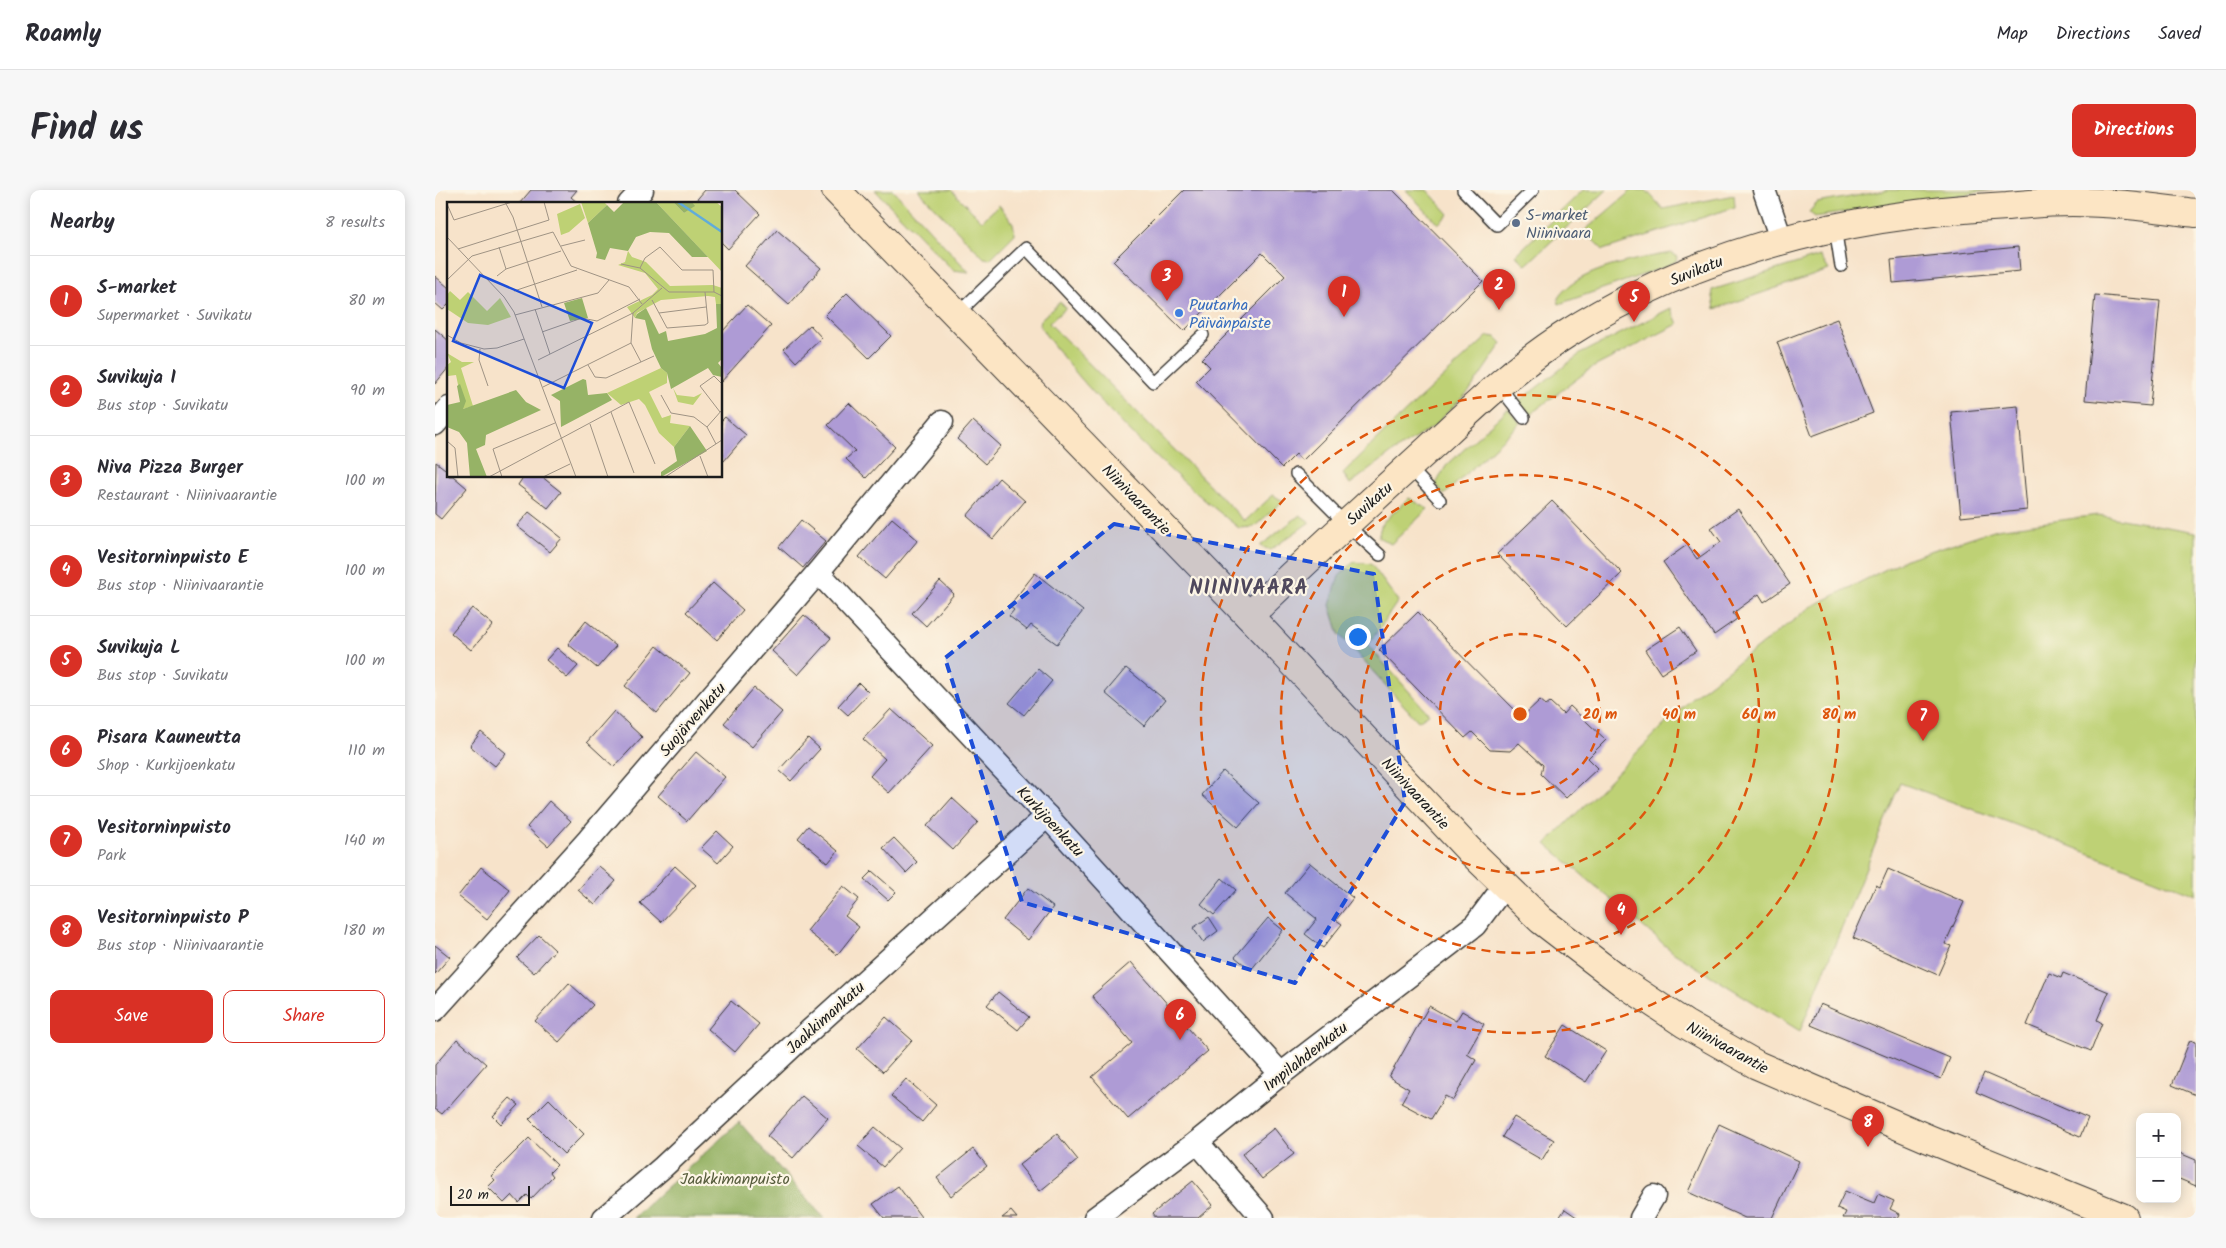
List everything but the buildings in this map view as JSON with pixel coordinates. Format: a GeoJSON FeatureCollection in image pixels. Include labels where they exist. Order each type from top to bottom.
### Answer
{"type":"FeatureCollection","features":[{"type":"Feature","properties":{"kind":"main road","name":"Niinivaarantie"},"geometry":{"type":"LineString","coordinates":[[836,190],[1249,616],[1469,850],[1541,920],[1622,982],[1685,1024],[1757,1065],[1929,1139],[2124,1218]]}},
{"type":"Feature","properties":{"kind":"main road","name":"Suvikatu"},"geometry":{"type":"LineString","coordinates":[[1249,616],[1498,385],[1563,336],[1640,293],[1695,269],[1781,239],[1835,226],[1947,209],[2073,202],[2196,213]]}},
{"type":"Feature","properties":{"kind":"street"},"geometry":{"type":"LineString","coordinates":[[631,202],[642,190]]}},
{"type":"Feature","properties":{"kind":"street"},"geometry":{"type":"LineString","coordinates":[[1764,190],[1781,239]]}},
{"type":"Feature","properties":{"kind":"street"},"geometry":{"type":"LineString","coordinates":[[435,424],[447,410]]}},
{"type":"Feature","properties":{"kind":"street","name":"Suojärvenkatu"},"geometry":{"type":"LineString","coordinates":[[435,1010],[589,839],[818,572],[942,422]]}},
{"type":"Feature","properties":{"kind":"street","name":"Kurkijoenkatu"},"geometry":{"type":"LineString","coordinates":[[818,572],[1047,816],[1281,1074]]}},
{"type":"Feature","properties":{"kind":"street","name":"Jaakkimankatu"},"geometry":{"type":"LineString","coordinates":[[604,1218],[663,1167],[1047,816]]}},
{"type":"Feature","properties":{"kind":"street","name":"Impilahdenkatu"},"geometry":{"type":"LineString","coordinates":[[1095,1218],[1197,1142],[1281,1074],[1475,925],[1505,885]]}},
{"type":"Feature","properties":{"kind":"street"},"geometry":{"type":"LineString","coordinates":[[1197,1142],[1263,1218]]}},
{"type":"Feature","properties":{"kind":"street"},"geometry":{"type":"LineString","coordinates":[[1641,1218],[1654,1196]]}},
{"type":"Feature","properties":{"kind":"lane"},"geometry":{"type":"LineString","coordinates":[[1463,190],[1497,225],[1533,190]]}},
{"type":"Feature","properties":{"kind":"lane"},"geometry":{"type":"LineString","coordinates":[[1835,226],[1841,266]]}},
{"type":"Feature","properties":{"kind":"lane"},"geometry":{"type":"LineString","coordinates":[[957,314],[1026,248],[1153,382],[1203,335]]}},
{"type":"Feature","properties":{"kind":"lane"},"geometry":{"type":"LineString","coordinates":[[1498,385],[1524,418]]}},
{"type":"Feature","properties":{"kind":"lane"},"geometry":{"type":"LineString","coordinates":[[1409,467],[1439,500]]}},
{"type":"Feature","properties":{"kind":"lane"},"geometry":{"type":"LineString","coordinates":[[1296,474],[1380,555]]}},
{"type":"Feature","properties":{"kind":"highlighted area"},"geometry":{"type":"Polygon","coordinates":[[[1114,524],[1374,574],[1405,802],[1295,983],[1022,902],[945,658],[1114,524]]]}},
{"type":"Feature","properties":{"kind":"green space"},"geometry":{"type":"Polygon","coordinates":[[[875,190],[893,190],[969,272],[953,270],[875,190]]]}},
{"type":"Feature","properties":{"kind":"green space"},"geometry":{"type":"Polygon","coordinates":[[[918,190],[951,190],[982,221],[999,205],[1013,223],[1015,234],[990,259],[984,258],[918,190]]]}},
{"type":"Feature","properties":{"kind":"green space"},"geometry":{"type":"Polygon","coordinates":[[[1406,190],[1427,190],[1449,214],[1438,224],[1406,190]]]}},
{"type":"Feature","properties":{"kind":"green space"},"geometry":{"type":"Polygon","coordinates":[[[1583,190],[1607,190],[1526,265],[1516,255],[1583,190]]]}},
{"type":"Feature","properties":{"kind":"green space"},"geometry":{"type":"Polygon","coordinates":[[[1632,190],[1646,190],[1663,209],[1734,195],[1735,207],[1603,250],[1584,231],[1632,190]]]}},
{"type":"Feature","properties":{"kind":"green space"},"geometry":{"type":"Polygon","coordinates":[[[1889,190],[1993,190],[1815,217],[1809,212],[1817,203],[1889,190]]]}},
{"type":"Feature","properties":{"kind":"green space"},"geometry":{"type":"Polygon","coordinates":[[[1672,253],[1677,257],[1676,261],[1665,267],[1559,304],[1558,298],[1567,288],[1579,279],[1594,272],[1610,266],[1672,253]]]}},
{"type":"Feature","properties":{"kind":"green space"},"geometry":{"type":"Polygon","coordinates":[[[1820,256],[1829,270],[1715,309],[1712,290],[1820,256]]]}},
{"type":"Feature","properties":{"kind":"green space"},"geometry":{"type":"Polygon","coordinates":[[[1060,302],[1066,308],[1049,323],[1245,521],[1273,495],[1283,501],[1254,527],[1239,528],[1161,461],[1088,387],[1045,334],[1040,325],[1041,319],[1060,302]]]}},
{"type":"Feature","properties":{"kind":"green space"},"geometry":{"type":"Polygon","coordinates":[[[1671,308],[1678,324],[1590,369],[1528,416],[1518,402],[1580,354],[1671,308]]]}},
{"type":"Feature","properties":{"kind":"green space"},"geometry":{"type":"Polygon","coordinates":[[[1488,336],[1496,337],[1502,343],[1470,390],[1433,427],[1393,452],[1350,484],[1343,473],[1400,417],[1488,336]]]}},
{"type":"Feature","properties":{"kind":"green space"},"geometry":{"type":"Polygon","coordinates":[[[1508,409],[1520,423],[1444,495],[1436,484],[1446,466],[1508,409]]]}},
{"type":"Feature","properties":{"kind":"green space"},"geometry":{"type":"Polygon","coordinates":[[[1409,498],[1428,509],[1391,544],[1378,537],[1382,523],[1409,498]]]}},
{"type":"Feature","properties":{"kind":"green space"},"geometry":{"type":"Polygon","coordinates":[[[1300,515],[1310,522],[1270,550],[1260,546],[1300,515]]]}},
{"type":"Feature","properties":{"kind":"green space"},"geometry":{"type":"Polygon","coordinates":[[[2098,515],[2196,532],[2196,895],[2008,822],[1900,783],[1800,1031],[1674,953],[1546,844],[1691,698],[1811,607],[1906,559],[1997,529],[2098,515]]]}},
{"type":"Feature","properties":{"kind":"green space"},"geometry":{"type":"Polygon","coordinates":[[[1354,562],[1371,564],[1398,601],[1368,645],[1429,714],[1418,721],[1339,634],[1330,605],[1339,576],[1354,562]]]}},
{"type":"Feature","properties":{"kind":"green space","name":"Jaakkimanpuisto"},"geometry":{"type":"Polygon","coordinates":[[[739,1122],[824,1218],[633,1218],[739,1122]]]}},
{"type":"Feature","properties":{"kind":"place","name":"S-market Niinivaara"},"geometry":{"type":"Point","coordinates":[1516,223]}},
{"type":"Feature","properties":{"kind":"place","name":"Niva Pizza Burger"},"geometry":{"type":"Point","coordinates":[1167,301]}},
{"type":"Feature","properties":{"kind":"place","name":"Suvikuja I"},"geometry":{"type":"Point","coordinates":[1499,310]}},
{"type":"Feature","properties":{"kind":"place","name":"Puutarha Päivänpaiste"},"geometry":{"type":"Point","coordinates":[1179,313]}},
{"type":"Feature","properties":{"kind":"place","name":"S-market"},"geometry":{"type":"Point","coordinates":[1344,317]}},
{"type":"Feature","properties":{"kind":"place","name":"Suvikuja L"},"geometry":{"type":"Point","coordinates":[1634,322]}},
{"type":"Feature","properties":{"kind":"place","name":"Vesitorninpuisto"},"geometry":{"type":"Point","coordinates":[1923,741]}},
{"type":"Feature","properties":{"kind":"place","name":"Vesitorninpuisto E"},"geometry":{"type":"Point","coordinates":[1621,935]}},
{"type":"Feature","properties":{"kind":"place","name":"Pisara Kauneutta"},"geometry":{"type":"Point","coordinates":[1180,1040]}},
{"type":"Feature","properties":{"kind":"place","name":"Vesitorninpuisto P"},"geometry":{"type":"Point","coordinates":[1868,1147]}},
{"type":"Feature","properties":{"kind":"district","name":"NIINIVAARA"},"geometry":{"type":"Point","coordinates":[1249,587]}}]}
